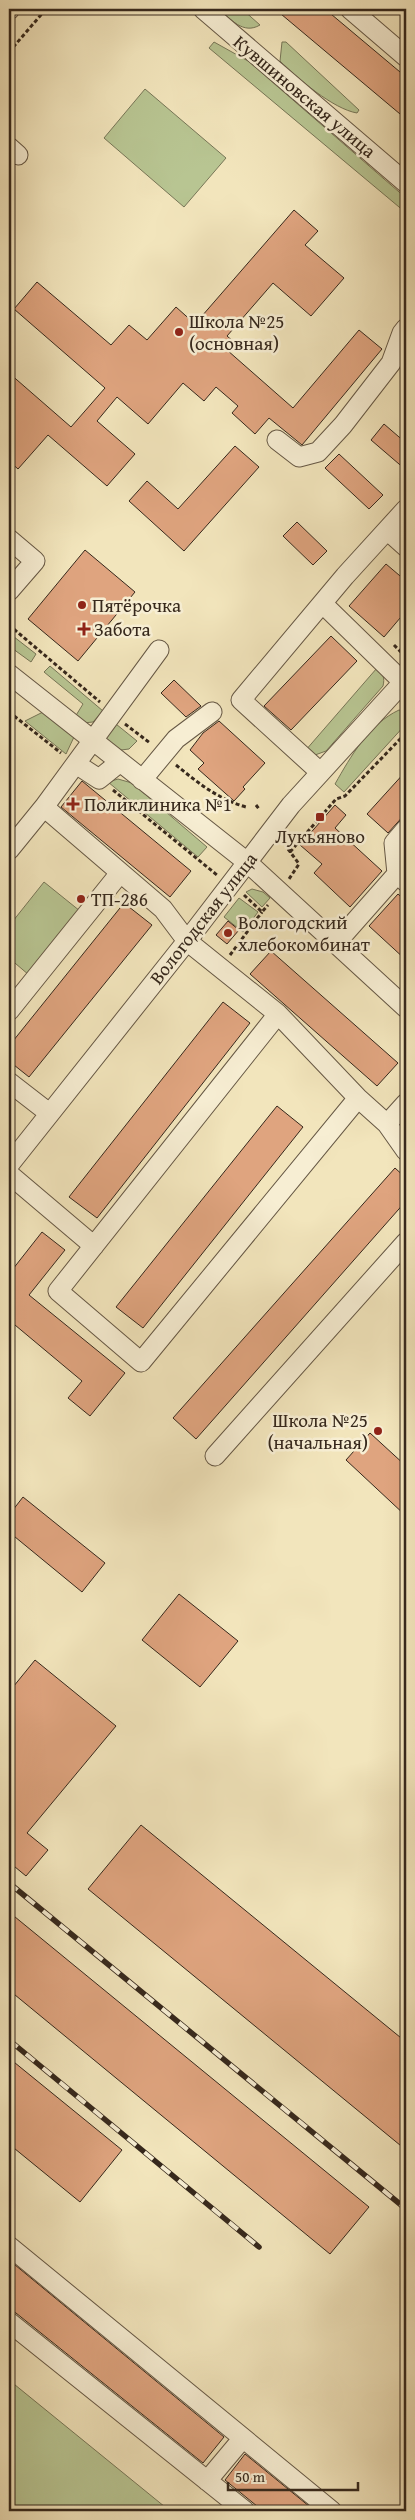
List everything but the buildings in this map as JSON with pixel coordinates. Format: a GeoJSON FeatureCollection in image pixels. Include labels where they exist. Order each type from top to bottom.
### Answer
{"type":"FeatureCollection","features":[{"type":"Feature","properties":{"kind":"street","name":"Кувшиновская улица"},"geometry":{"type":"LineString","coordinates":[[203,9],[406,183]]}},
{"type":"Feature","properties":{"kind":"street"},"geometry":{"type":"LineString","coordinates":[[350,9],[406,57]]}},
{"type":"Feature","properties":{"kind":"street"},"geometry":{"type":"LineString","coordinates":[[277,440],[299,457],[318,452],[343,425],[391,364],[402,333],[406,328]]}},
{"type":"Feature","properties":{"kind":"street"},"geometry":{"type":"LineString","coordinates":[[320,772],[241,700],[406,509]]}},
{"type":"Feature","properties":{"kind":"street"},"geometry":{"type":"LineString","coordinates":[[387,530],[406,547]]}},
{"type":"Feature","properties":{"kind":"street"},"geometry":{"type":"LineString","coordinates":[[9,540],[35,561],[9,591]]}},
{"type":"Feature","properties":{"kind":"street"},"geometry":{"type":"LineString","coordinates":[[323,604],[403,688]]}},
{"type":"Feature","properties":{"kind":"street"},"geometry":{"type":"LineString","coordinates":[[9,850],[44,807],[159,650]]}},
{"type":"Feature","properties":{"kind":"street"},"geometry":{"type":"LineString","coordinates":[[9,674],[247,862],[406,1008]]}},
{"type":"Feature","properties":{"kind":"street","name":"Вологодская улица"},"geometry":{"type":"LineString","coordinates":[[9,1165],[186,941],[290,805],[403,688]]}},
{"type":"Feature","properties":{"kind":"street"},"geometry":{"type":"LineString","coordinates":[[142,780],[176,739],[212,712]]}},
{"type":"Feature","properties":{"kind":"street"},"geometry":{"type":"LineString","coordinates":[[76,764],[99,779],[120,762]]}},
{"type":"Feature","properties":{"kind":"street"},"geometry":{"type":"LineString","coordinates":[[44,807],[163,909],[186,941],[278,1014],[358,1098],[387,1124],[406,1151]]}},
{"type":"Feature","properties":{"kind":"street"},"geometry":{"type":"LineString","coordinates":[[336,943],[402,878],[394,843],[406,829]]}},
{"type":"Feature","properties":{"kind":"street"},"geometry":{"type":"LineString","coordinates":[[11,1002],[120,874]]}},
{"type":"Feature","properties":{"kind":"street"},"geometry":{"type":"LineString","coordinates":[[278,1014],[58,1291],[141,1362],[358,1098]]}},
{"type":"Feature","properties":{"kind":"street"},"geometry":{"type":"LineString","coordinates":[[9,1082],[49,1113]]}},
{"type":"Feature","properties":{"kind":"street"},"geometry":{"type":"LineString","coordinates":[[387,1124],[406,1103]]}},
{"type":"Feature","properties":{"kind":"street"},"geometry":{"type":"LineString","coordinates":[[9,1174],[94,1246]]}},
{"type":"Feature","properties":{"kind":"street"},"geometry":{"type":"LineString","coordinates":[[215,1456],[406,1242]]}},
{"type":"Feature","properties":{"kind":"street"},"geometry":{"type":"LineString","coordinates":[[9,2246],[332,2511]]}},
{"type":"Feature","properties":{"kind":"street"},"geometry":{"type":"LineString","coordinates":[[9,2322],[245,2511]]}},
{"type":"Feature","properties":{"kind":"street"},"geometry":{"type":"LineString","coordinates":[[208,2481],[243,2438]]}},
{"type":"Feature","properties":{"kind":"path"},"geometry":{"type":"LineString","coordinates":[[9,52],[46,9]]}},
{"type":"Feature","properties":{"kind":"path"},"geometry":{"type":"LineString","coordinates":[[402,223],[406,218]]}},
{"type":"Feature","properties":{"kind":"path"},"geometry":{"type":"LineString","coordinates":[[9,624],[112,713]]}},
{"type":"Feature","properties":{"kind":"path"},"geometry":{"type":"LineString","coordinates":[[393,645],[406,656]]}},
{"type":"Feature","properties":{"kind":"path"},"geometry":{"type":"LineString","coordinates":[[9,712],[76,764]]}},
{"type":"Feature","properties":{"kind":"path"},"geometry":{"type":"LineString","coordinates":[[288,881],[299,864],[289,851],[336,799],[345,796],[406,733]]}},
{"type":"Feature","properties":{"kind":"path"},"geometry":{"type":"LineString","coordinates":[[99,779],[219,877]]}},
{"type":"Feature","properties":{"kind":"path"},"geometry":{"type":"LineString","coordinates":[[256,805],[259,809]]}},
{"type":"Feature","properties":{"kind":"path"},"geometry":{"type":"LineString","coordinates":[[240,892],[262,912]]}},
{"type":"Feature","properties":{"kind":"path"},"geometry":{"type":"LineString","coordinates":[[220,968],[274,899]]}},
{"type":"Feature","properties":{"kind":"green space"},"geometry":{"type":"Polygon","coordinates":[[[218,9],[242,9],[260,25],[254,28],[243,27],[218,9]]]}},
{"type":"Feature","properties":{"kind":"green space"},"geometry":{"type":"Polygon","coordinates":[[[214,42],[248,61],[406,198],[405,212],[209,48],[214,42]]]}},
{"type":"Feature","properties":{"kind":"green space"},"geometry":{"type":"Polygon","coordinates":[[[282,42],[286,42],[359,110],[357,113],[337,106],[287,68],[280,61],[282,42]]]}},
{"type":"Feature","properties":{"kind":"green space"},"geometry":{"type":"Polygon","coordinates":[[[145,89],[226,158],[184,207],[104,138],[145,89]]]}},
{"type":"Feature","properties":{"kind":"green space"},"geometry":{"type":"Polygon","coordinates":[[[9,633],[36,654],[31,662],[9,646],[9,633]]]}},
{"type":"Feature","properties":{"kind":"green space"},"geometry":{"type":"Polygon","coordinates":[[[50,666],[103,711],[93,722],[83,723],[75,717],[83,704],[44,672],[50,666]]]}},
{"type":"Feature","properties":{"kind":"green space"},"geometry":{"type":"Polygon","coordinates":[[[377,668],[383,676],[383,686],[326,751],[315,755],[305,751],[377,668]]]}},
{"type":"Feature","properties":{"kind":"green space"},"geometry":{"type":"Polygon","coordinates":[[[399,710],[406,712],[406,724],[344,792],[335,784],[354,752],[370,732],[388,716],[399,710]]]}},
{"type":"Feature","properties":{"kind":"green space"},"geometry":{"type":"Polygon","coordinates":[[[43,712],[74,737],[66,754],[25,721],[43,712]]]}},
{"type":"Feature","properties":{"kind":"green space"},"geometry":{"type":"Polygon","coordinates":[[[111,720],[137,741],[129,749],[121,750],[105,739],[111,720]]]}},
{"type":"Feature","properties":{"kind":"green space"},"geometry":{"type":"Polygon","coordinates":[[[118,779],[132,783],[207,847],[198,857],[108,782],[118,779]]]}},
{"type":"Feature","properties":{"kind":"green space"},"geometry":{"type":"Polygon","coordinates":[[[44,882],[80,911],[29,975],[9,958],[9,926],[44,882]]]}},
{"type":"Feature","properties":{"kind":"green space"},"geometry":{"type":"Polygon","coordinates":[[[252,889],[263,892],[270,898],[262,907],[246,892],[252,889]]]}},
{"type":"Feature","properties":{"kind":"green space"},"geometry":{"type":"Polygon","coordinates":[[[239,898],[258,912],[243,932],[224,917],[239,898]]]}},
{"type":"Feature","properties":{"kind":"green space"},"geometry":{"type":"Polygon","coordinates":[[[9,2380],[154,2498],[170,2511],[9,2511],[9,2380]]]}},
{"type":"Feature","properties":{"kind":"railway"},"geometry":{"type":"LineString","coordinates":[[9,1883],[406,2209]]}},
{"type":"Feature","properties":{"kind":"railway"},"geometry":{"type":"LineString","coordinates":[[9,2040],[259,2247]]}},
{"type":"Feature","properties":{"kind":"place","name":"Школа №25 (основная)"},"geometry":{"type":"Point","coordinates":[179,332]}},
{"type":"Feature","properties":{"kind":"place","name":"Пятёрочка"},"geometry":{"type":"Point","coordinates":[82,605]}},
{"type":"Feature","properties":{"kind":"place","name":"Забота"},"geometry":{"type":"Point","coordinates":[84,629]}},
{"type":"Feature","properties":{"kind":"place","name":"Поликлиника №1"},"geometry":{"type":"Point","coordinates":[73,804]}},
{"type":"Feature","properties":{"kind":"place","name":"Лукьяново"},"geometry":{"type":"Point","coordinates":[320,817]}},
{"type":"Feature","properties":{"kind":"place","name":"ТП-286"},"geometry":{"type":"Point","coordinates":[81,899]}},
{"type":"Feature","properties":{"kind":"place","name":"Вологодский хлебокомбинат"},"geometry":{"type":"Point","coordinates":[228,933]}},
{"type":"Feature","properties":{"kind":"place","name":"Школа №25 (начальная)"},"geometry":{"type":"Point","coordinates":[378,1431]}}]}
